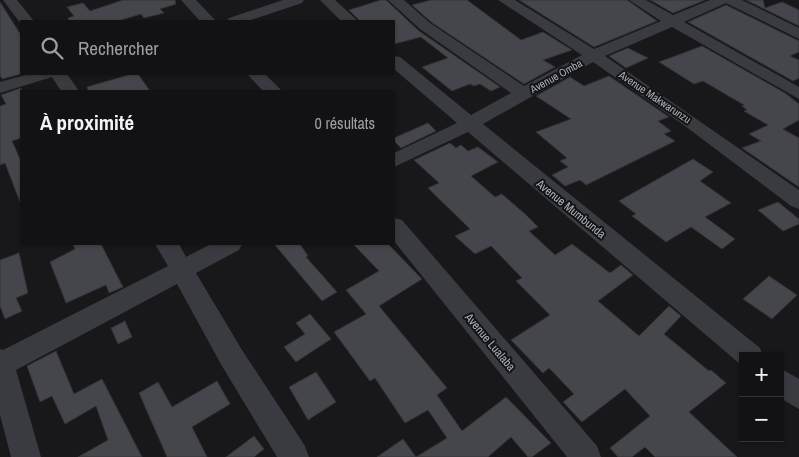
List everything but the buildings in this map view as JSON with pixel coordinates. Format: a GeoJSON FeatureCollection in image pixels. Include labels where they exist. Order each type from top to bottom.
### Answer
{"type":"FeatureCollection","features":[{"type":"Feature","properties":{"kind":"street"},"geometry":{"type":"LineString","coordinates":[[10,0],[25,20]]}},
{"type":"Feature","properties":{"kind":"street"},"geometry":{"type":"LineString","coordinates":[[188,0],[207,20]]}},
{"type":"Feature","properties":{"kind":"street"},"geometry":{"type":"LineString","coordinates":[[237,20],[298,0]]}},
{"type":"Feature","properties":{"kind":"street"},"geometry":{"type":"LineString","coordinates":[[327,0],[349,20]]}},
{"type":"Feature","properties":{"kind":"street"},"geometry":{"type":"LineString","coordinates":[[395,0],[425,26],[523,94]]}},
{"type":"Feature","properties":{"kind":"street","name":"Avenue Makwarunzu"},"geometry":{"type":"LineString","coordinates":[[505,0],[593,55],[718,140],[799,200]]}},
{"type":"Feature","properties":{"kind":"street"},"geometry":{"type":"LineString","coordinates":[[636,0],[799,94]]}},
{"type":"Feature","properties":{"kind":"street","name":"Avenue Omba"},"geometry":{"type":"LineString","coordinates":[[395,160],[468,124],[593,55],[722,0]]}},
{"type":"Feature","properties":{"kind":"street"},"geometry":{"type":"LineString","coordinates":[[731,0],[799,34]]}},
{"type":"Feature","properties":{"kind":"street","name":"Avenue Mumbunda"},"geometry":{"type":"LineString","coordinates":[[395,62],[745,352]]}},
{"type":"Feature","properties":{"kind":"street"},"geometry":{"type":"LineString","coordinates":[[0,88],[43,75]]}},
{"type":"Feature","properties":{"kind":"street"},"geometry":{"type":"LineString","coordinates":[[60,75],[69,90]]}},
{"type":"Feature","properties":{"kind":"street"},"geometry":{"type":"LineString","coordinates":[[257,75],[272,90]]}},
{"type":"Feature","properties":{"kind":"street","name":"Avenue Lualaba"},"geometry":{"type":"LineString","coordinates":[[395,227],[586,457]]}},
{"type":"Feature","properties":{"kind":"street"},"geometry":{"type":"LineString","coordinates":[[168,245],[232,358],[294,457]]}},
{"type":"Feature","properties":{"kind":"street"},"geometry":{"type":"LineString","coordinates":[[26,457],[1,363],[229,245]]}},
{"type":"Feature","properties":{"kind":"street"},"geometry":{"type":"LineString","coordinates":[[784,384],[799,396]]}}]}
